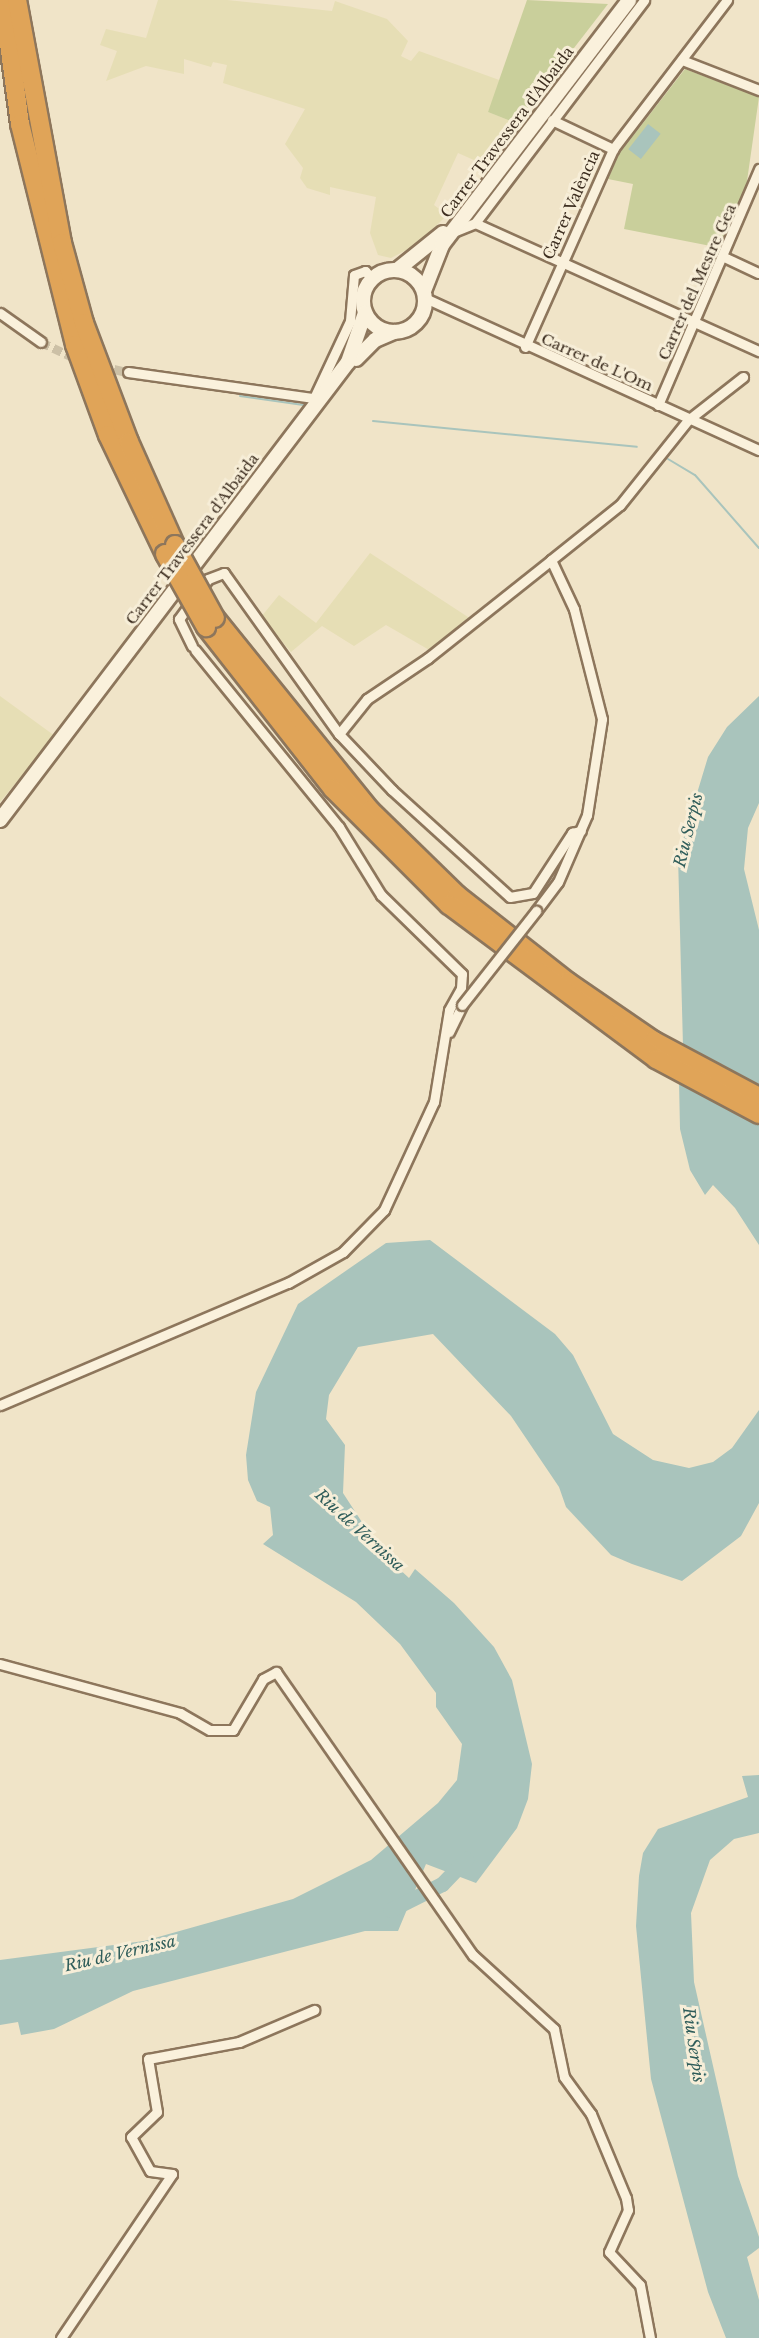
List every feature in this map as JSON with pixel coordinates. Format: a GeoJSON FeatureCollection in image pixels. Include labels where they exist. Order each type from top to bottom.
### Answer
{"type":"FeatureCollection","features":[{"type":"Feature","properties":{"kind":"highway"},"geometry":{"type":"LineString","coordinates":[[3,0],[20,124],[75,345],[108,435],[211,622],[313,766],[417,876],[559,993],[656,1059],[759,1097]]}},
{"type":"Feature","properties":{"kind":"highway"},"geometry":{"type":"LineString","coordinates":[[17,0],[55,210],[84,322],[170,549]]}},
{"type":"Feature","properties":{"kind":"highway"},"geometry":{"type":"LineString","coordinates":[[714,1082],[759,1114]]}},
{"type":"Feature","properties":{"kind":"main road","name":"Carrer Travessera d'Albaida"},"geometry":{"type":"LineString","coordinates":[[397,270],[437,240],[621,0]]}},
{"type":"Feature","properties":{"kind":"main road","name":"Carrer Travessera d'Albaida"},"geometry":{"type":"LineString","coordinates":[[425,295],[451,232],[629,0]]}},
{"type":"Feature","properties":{"kind":"main road"},"geometry":{"type":"LineString","coordinates":[[397,270],[414,276],[425,295],[417,322],[394,332],[377,327],[365,313],[364,295],[372,279],[397,270]]}},
{"type":"Feature","properties":{"kind":"main road","name":"Carrer Travessera d'Albaida"},"geometry":{"type":"LineString","coordinates":[[348,362],[365,313]]}},
{"type":"Feature","properties":{"kind":"main road","name":"Carrer Travessera d'Albaida"},"geometry":{"type":"LineString","coordinates":[[0,820],[316,398],[348,362],[394,332]]}},
{"type":"Feature","properties":{"kind":"street"},"geometry":{"type":"LineString","coordinates":[[451,232],[476,223],[644,0]]}},
{"type":"Feature","properties":{"kind":"street","name":"Carrer València"},"geometry":{"type":"LineString","coordinates":[[525,347],[613,149],[727,0]]}},
{"type":"Feature","properties":{"kind":"street"},"geometry":{"type":"LineString","coordinates":[[682,60],[759,90]]}},
{"type":"Feature","properties":{"kind":"street"},"geometry":{"type":"LineString","coordinates":[[552,120],[613,149]]}},
{"type":"Feature","properties":{"kind":"street","name":"Carrer del Mestre Gea"},"geometry":{"type":"LineString","coordinates":[[658,405],[723,257],[755,201],[759,170]]}},
{"type":"Feature","properties":{"kind":"street"},"geometry":{"type":"LineString","coordinates":[[476,223],[759,351]]}},
{"type":"Feature","properties":{"kind":"street"},"geometry":{"type":"LineString","coordinates":[[723,257],[759,273]]}},
{"type":"Feature","properties":{"kind":"street"},"geometry":{"type":"LineString","coordinates":[[128,372],[316,398],[350,321],[354,275],[359,270],[372,279]]}},
{"type":"Feature","properties":{"kind":"street","name":"Carrer de L'Om"},"geometry":{"type":"LineString","coordinates":[[425,295],[525,347],[759,450]]}},
{"type":"Feature","properties":{"kind":"street"},"geometry":{"type":"LineString","coordinates":[[0,313],[41,342]]}},
{"type":"Feature","properties":{"kind":"street"},"geometry":{"type":"LineString","coordinates":[[339,734],[367,699],[428,658],[620,505],[688,420],[743,377]]}},
{"type":"Feature","properties":{"kind":"street"},"geometry":{"type":"LineString","coordinates":[[448,1034],[462,1005],[558,882],[581,831],[597,776],[602,712],[567,587],[551,560]]}},
{"type":"Feature","properties":{"kind":"street"},"geometry":{"type":"LineString","coordinates":[[0,1405],[288,1283],[365,1234],[384,1210],[432,1109],[448,1034],[449,1010],[463,982],[459,969],[381,895],[339,827],[193,648],[179,620],[208,579],[224,573],[339,734],[392,790],[510,897],[533,893],[572,833],[581,831]]}},
{"type":"Feature","properties":{"kind":"street"},"geometry":{"type":"LineString","coordinates":[[0,1664],[180,1713],[210,1730],[233,1730],[263,1679],[276,1672],[486,1970],[554,2029],[564,2076],[591,2114],[626,2198],[628,2210],[609,2252],[640,2286],[650,2338]]}},
{"type":"Feature","properties":{"kind":"street"},"geometry":{"type":"LineString","coordinates":[[61,2338],[172,2174],[150,2171],[131,2137],[157,2112],[148,2059],[239,2042],[314,2010]]}},
{"type":"Feature","properties":{"kind":"shaded area"},"geometry":{"type":"Polygon","coordinates":[[[158,0],[227,0],[332,11],[335,1],[387,19],[408,41],[401,56],[411,61],[419,51],[502,81],[488,112],[516,123],[485,165],[458,153],[434,205],[447,215],[418,244],[391,258],[378,255],[370,233],[376,197],[330,187],[330,195],[307,188],[300,178],[303,168],[285,144],[305,109],[223,83],[227,65],[213,62],[211,67],[184,59],[184,74],[146,66],[106,81],[117,51],[100,45],[106,29],[146,38],[158,0]]]}},
{"type":"Feature","properties":{"kind":"shaded area"},"geometry":{"type":"Polygon","coordinates":[[[370,553],[471,619],[431,651],[386,625],[354,646],[322,626],[291,652],[261,617],[279,595],[316,623],[370,553]]]}},
{"type":"Feature","properties":{"kind":"shaded area"},"geometry":{"type":"Polygon","coordinates":[[[0,696],[55,736],[0,802],[0,696]]]}},
{"type":"Feature","properties":{"kind":"green space"},"geometry":{"type":"Polygon","coordinates":[[[527,0],[608,4],[516,123],[488,112],[527,0]]]}},
{"type":"Feature","properties":{"kind":"green space"},"geometry":{"type":"Polygon","coordinates":[[[685,69],[759,97],[746,188],[721,248],[624,229],[633,184],[608,179],[619,154],[685,69]]]}},
{"type":"Feature","properties":{"kind":"water"},"geometry":{"type":"Polygon","coordinates":[[[648,124],[661,134],[641,159],[628,149],[648,124]]]}},
{"type":"Feature","properties":{"kind":"water","name":"Riu Serpis"},"geometry":{"type":"Polygon","coordinates":[[[759,696],[759,803],[748,828],[744,869],[759,930],[759,1086],[683,1046],[678,856],[708,757],[727,727],[759,696]]]}},
{"type":"Feature","properties":{"kind":"water"},"geometry":{"type":"Polygon","coordinates":[[[679,1081],[759,1123],[759,1245],[735,1208],[713,1185],[705,1195],[690,1170],[680,1129],[679,1081]]]}},
{"type":"Feature","properties":{"kind":"water"},"geometry":{"type":"Polygon","coordinates":[[[430,1240],[555,1334],[573,1355],[613,1434],[653,1460],[689,1468],[713,1462],[732,1448],[759,1410],[759,1503],[741,1536],[682,1581],[611,1555],[566,1507],[559,1487],[511,1416],[433,1334],[358,1347],[329,1395],[326,1419],[345,1445],[343,1493],[382,1553],[409,1578],[415,1569],[454,1603],[494,1647],[512,1680],[532,1764],[528,1799],[517,1828],[476,1883],[426,1864],[398,1931],[365,1931],[133,1991],[54,2029],[21,2035],[18,2022],[0,2025],[0,1960],[144,1941],[293,1899],[371,1860],[438,1803],[457,1780],[462,1744],[436,1707],[436,1693],[400,1644],[356,1602],[263,1544],[273,1535],[270,1507],[257,1501],[248,1480],[246,1455],[256,1392],[298,1304],[386,1243],[430,1240]]]}},
{"type":"Feature","properties":{"kind":"water","name":"Riu Serpis"},"geometry":{"type":"Polygon","coordinates":[[[759,1775],[759,1833],[734,1839],[710,1860],[691,1913],[694,1982],[738,2176],[759,2237],[759,2248],[747,2257],[759,2300],[759,2338],[726,2338],[708,2292],[651,2079],[636,1926],[643,1853],[658,1829],[748,1797],[742,1776],[759,1775]]]}},
{"type":"Feature","properties":{"kind":"waterway"},"geometry":{"type":"LineString","coordinates":[[240,396],[303,405]]}},
{"type":"Feature","properties":{"kind":"waterway"},"geometry":{"type":"LineString","coordinates":[[373,421],[637,447]]}},
{"type":"Feature","properties":{"kind":"waterway"},"geometry":{"type":"LineString","coordinates":[[668,459],[695,475],[759,548]]}},
{"type":"Feature","properties":{"kind":"waterway","name":"Riu de Vernissa"},"geometry":{"type":"LineString","coordinates":[[390,1910],[442,1884],[466,1859]]}},
{"type":"Feature","properties":{"kind":"tunnel"},"geometry":{"type":"LineString","coordinates":[[41,342],[79,360]]}},
{"type":"Feature","properties":{"kind":"tunnel"},"geometry":{"type":"LineString","coordinates":[[101,366],[128,372]]}}]}
